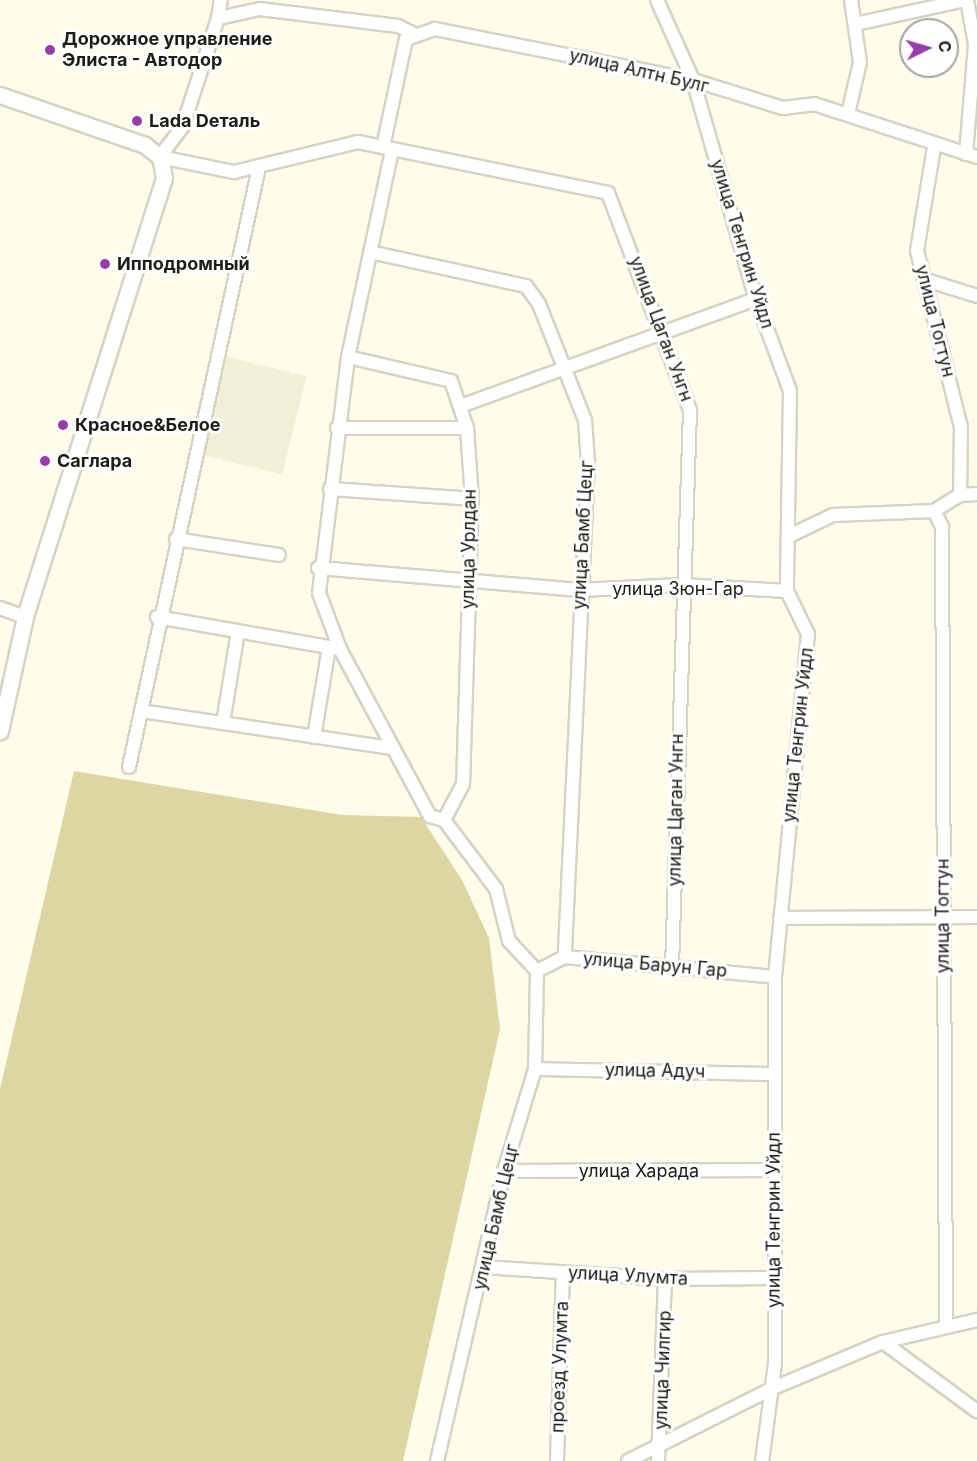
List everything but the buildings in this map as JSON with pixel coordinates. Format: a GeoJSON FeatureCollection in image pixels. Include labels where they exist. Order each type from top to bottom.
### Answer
{"type":"FeatureCollection","features":[{"type":"Feature","properties":{"kind":"main road"},"geometry":{"type":"LineString","coordinates":[[0,95],[145,145],[160,157],[164,178],[25,617],[0,731]]}},
{"type":"Feature","properties":{"kind":"street"},"geometry":{"type":"LineString","coordinates":[[160,157],[183,126],[218,18],[221,0]]}},
{"type":"Feature","properties":{"kind":"street","name":"улица Тенгрин Уйдл"},"geometry":{"type":"LineString","coordinates":[[657,0],[693,80],[756,299],[790,392],[787,591],[808,634],[775,977],[771,1389],[762,1461]]}},
{"type":"Feature","properties":{"kind":"street"},"geometry":{"type":"LineString","coordinates":[[848,114],[860,62],[851,0]]}},
{"type":"Feature","properties":{"kind":"street"},"geometry":{"type":"LineString","coordinates":[[855,24],[966,0],[975,44],[972,156]]}},
{"type":"Feature","properties":{"kind":"street"},"geometry":{"type":"LineString","coordinates":[[218,18],[260,9],[398,26],[412,33],[406,39],[370,252],[348,357],[318,568],[319,593],[335,648],[430,816],[444,820],[496,889],[509,941],[537,970]]}},
{"type":"Feature","properties":{"kind":"street","name":"улица Алтн Булг"},"geometry":{"type":"LineString","coordinates":[[412,33],[435,29],[693,80],[783,108],[814,104],[848,114],[934,147],[972,156]]}},
{"type":"Feature","properties":{"kind":"street","name":"улица Цаган Унгн"},"geometry":{"type":"LineString","coordinates":[[160,157],[218,172],[259,167],[349,142],[608,193],[664,333],[690,410],[681,585],[672,966]]}},
{"type":"Feature","properties":{"kind":"street","name":"улица Тогтун"},"geometry":{"type":"LineString","coordinates":[[934,147],[918,230],[917,251],[961,427],[960,495]]}},
{"type":"Feature","properties":{"kind":"street"},"geometry":{"type":"LineString","coordinates":[[129,767],[158,617],[259,167]]}},
{"type":"Feature","properties":{"kind":"street","name":"улица Бамб Цецг"},"geometry":{"type":"LineString","coordinates":[[370,252],[526,286],[539,304],[587,436],[565,957]]}},
{"type":"Feature","properties":{"kind":"street"},"geometry":{"type":"LineString","coordinates":[[926,280],[977,296]]}},
{"type":"Feature","properties":{"kind":"street"},"geometry":{"type":"LineString","coordinates":[[463,405],[756,299]]}},
{"type":"Feature","properties":{"kind":"street","name":"улица Урлдан"},"geometry":{"type":"LineString","coordinates":[[348,357],[452,381],[463,405],[472,499],[463,784],[444,820]]}},
{"type":"Feature","properties":{"kind":"street"},"geometry":{"type":"LineString","coordinates":[[337,428],[467,428]]}},
{"type":"Feature","properties":{"kind":"street"},"geometry":{"type":"LineString","coordinates":[[330,489],[472,499]]}},
{"type":"Feature","properties":{"kind":"street"},"geometry":{"type":"LineString","coordinates":[[789,536],[833,515],[934,511],[960,495],[977,494]]}},
{"type":"Feature","properties":{"kind":"street","name":"улица Тогтун"},"geometry":{"type":"LineString","coordinates":[[934,511],[942,526],[946,1323]]}},
{"type":"Feature","properties":{"kind":"street"},"geometry":{"type":"LineString","coordinates":[[176,539],[279,555]]}},
{"type":"Feature","properties":{"kind":"street","name":"улица Зюн-Гар"},"geometry":{"type":"LineString","coordinates":[[318,568],[580,590],[681,585],[787,591]]}},
{"type":"Feature","properties":{"kind":"street"},"geometry":{"type":"LineString","coordinates":[[0,608],[25,617]]}},
{"type":"Feature","properties":{"kind":"street"},"geometry":{"type":"LineString","coordinates":[[158,617],[335,648]]}},
{"type":"Feature","properties":{"kind":"street"},"geometry":{"type":"LineString","coordinates":[[223,723],[238,631]]}},
{"type":"Feature","properties":{"kind":"street"},"geometry":{"type":"LineString","coordinates":[[314,737],[335,648]]}},
{"type":"Feature","properties":{"kind":"street"},"geometry":{"type":"LineString","coordinates":[[141,711],[393,748]]}},
{"type":"Feature","properties":{"kind":"street"},"geometry":{"type":"LineString","coordinates":[[780,918],[977,917]]}},
{"type":"Feature","properties":{"kind":"street","name":"улица Барун Гар"},"geometry":{"type":"LineString","coordinates":[[537,970],[565,957],[775,977]]}},
{"type":"Feature","properties":{"kind":"street","name":"улица Бамб Цецг"},"geometry":{"type":"LineString","coordinates":[[436,1461],[484,1267],[504,1172],[535,1068],[537,970]]}},
{"type":"Feature","properties":{"kind":"street","name":"улица Адуч"},"geometry":{"type":"LineString","coordinates":[[535,1068],[774,1074]]}},
{"type":"Feature","properties":{"kind":"street","name":"улица Харада"},"geometry":{"type":"LineString","coordinates":[[504,1172],[774,1170]]}},
{"type":"Feature","properties":{"kind":"street","name":"улица Улумта"},"geometry":{"type":"LineString","coordinates":[[484,1267],[665,1279],[772,1278]]}},
{"type":"Feature","properties":{"kind":"street","name":"проезд Улумта"},"geometry":{"type":"LineString","coordinates":[[557,1461],[563,1273]]}},
{"type":"Feature","properties":{"kind":"street","name":"улица Чилгир"},"geometry":{"type":"LineString","coordinates":[[658,1461],[661,1444],[665,1279]]}},
{"type":"Feature","properties":{"kind":"street"},"geometry":{"type":"LineString","coordinates":[[627,1461],[771,1389],[883,1342],[946,1323],[977,1320]]}},
{"type":"Feature","properties":{"kind":"street"},"geometry":{"type":"LineString","coordinates":[[883,1342],[977,1411]]}},
{"type":"Feature","properties":{"kind":"shaded area"},"geometry":{"type":"Polygon","coordinates":[[[224,356],[306,377],[282,475],[200,454],[224,356]]]}},
{"type":"Feature","properties":{"kind":"shaded area"},"geometry":{"type":"Polygon","coordinates":[[[74,771],[342,815],[421,817],[462,880],[489,938],[500,1029],[403,1461],[0,1461],[0,1089],[74,771]]]}},
{"type":"Feature","properties":{"kind":"place","name":"Дорожное управление Элиста - Автодор"},"geometry":{"type":"Point","coordinates":[50,50]}},
{"type":"Feature","properties":{"kind":"place","name":"Lada Dеталь"},"geometry":{"type":"Point","coordinates":[137,121]}},
{"type":"Feature","properties":{"kind":"place","name":"Ипподромный"},"geometry":{"type":"Point","coordinates":[105,264]}},
{"type":"Feature","properties":{"kind":"place","name":"Красное&Белое"},"geometry":{"type":"Point","coordinates":[63,425]}},
{"type":"Feature","properties":{"kind":"place","name":"Саглара"},"geometry":{"type":"Point","coordinates":[45,461]}}]}
